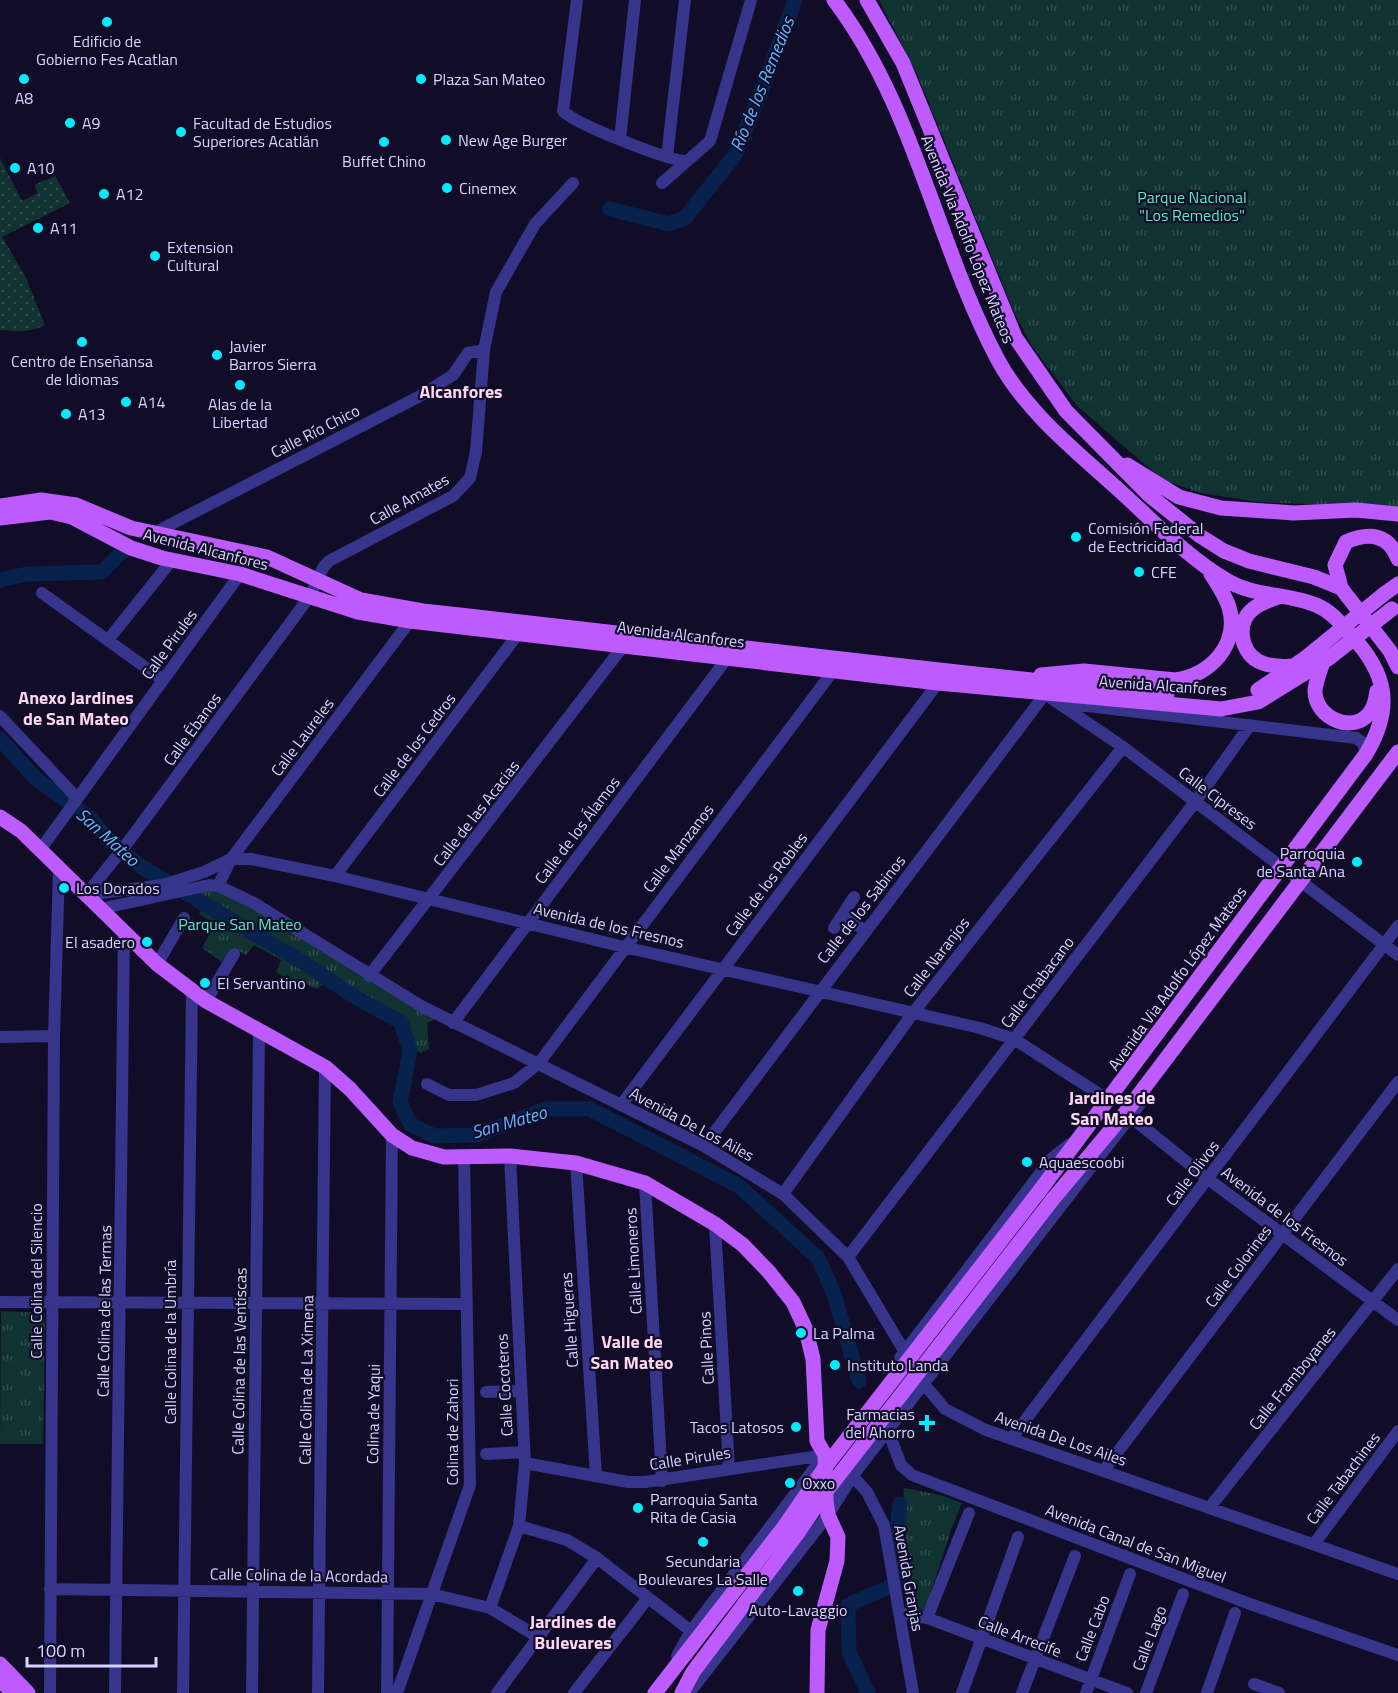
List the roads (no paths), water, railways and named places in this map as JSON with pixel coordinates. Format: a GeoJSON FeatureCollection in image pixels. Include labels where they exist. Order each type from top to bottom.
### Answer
{"type":"FeatureCollection","features":[{"type":"Feature","properties":{"kind":"main road","name":"Avenida Via Adolfo López Mateos"},"geometry":{"type":"LineString","coordinates":[[659,1688],[790,1530],[828,1489],[1046,1196],[1085,1132],[1366,754],[1380,729],[1382,718],[1380,676],[1362,646],[1330,613],[1316,605],[1238,587],[1189,555],[1049,425],[1016,388],[999,362],[972,303],[888,87],[856,28],[834,0]]}},
{"type":"Feature","properties":{"kind":"main road","name":"Avenida Via Adolfo López Mateos"},"geometry":{"type":"LineString","coordinates":[[867,0],[903,63],[1015,337],[1066,411],[1102,450],[1149,495],[1200,536],[1224,551],[1249,561],[1321,579],[1341,588]]}},
{"type":"Feature","properties":{"kind":"main road"},"geometry":{"type":"LineString","coordinates":[[906,133],[930,174],[938,176],[949,172]]}},
{"type":"Feature","properties":{"kind":"main road"},"geometry":{"type":"LineString","coordinates":[[1102,450],[1179,497],[1221,508],[1294,513],[1356,510],[1398,514]]}},
{"type":"Feature","properties":{"kind":"main road","name":"Avenida Alcanfores"},"geometry":{"type":"LineString","coordinates":[[36,506],[76,505],[114,522],[152,534],[267,557],[318,579],[346,595],[411,615],[519,634],[604,637],[624,645],[832,671],[1045,694],[1221,709],[1258,702],[1326,660],[1395,607]]}},
{"type":"Feature","properties":{"kind":"main road"},"geometry":{"type":"LineString","coordinates":[[0,506],[36,506]]}},
{"type":"Feature","properties":{"kind":"main road"},"geometry":{"type":"LineString","coordinates":[[0,518],[36,506]]}},
{"type":"Feature","properties":{"kind":"main road","name":"Avenida Alcanfores"},"geometry":{"type":"LineString","coordinates":[[36,506],[72,517],[131,548],[167,559],[240,574],[358,612],[411,615],[604,637],[850,659],[1001,678],[1219,699],[1237,698],[1254,693],[1299,662],[1393,585]]}},
{"type":"Feature","properties":{"kind":"main road"},"geometry":{"type":"LineString","coordinates":[[1398,559],[1395,551],[1382,538],[1370,535],[1352,540],[1340,551],[1335,565],[1341,588],[1394,655],[1398,667]]}},
{"type":"Feature","properties":{"kind":"main road"},"geometry":{"type":"LineString","coordinates":[[207,567],[218,546]]}},
{"type":"Feature","properties":{"kind":"main road"},"geometry":{"type":"LineString","coordinates":[[1001,678],[1084,671],[1175,680],[1186,679],[1208,669],[1224,649],[1231,620],[1223,592],[1206,567]]}},
{"type":"Feature","properties":{"kind":"main road"},"geometry":{"type":"LineString","coordinates":[[1278,597],[1251,609],[1242,629],[1243,639],[1250,654],[1259,662],[1268,665],[1299,662]]}},
{"type":"Feature","properties":{"kind":"main road"},"geometry":{"type":"LineString","coordinates":[[1326,660],[1315,691],[1317,702],[1335,721],[1345,724],[1356,722],[1372,709],[1380,676]]}},
{"type":"Feature","properties":{"kind":"main road","name":"Avenida Via Adolfo López Mateos"},"geometry":{"type":"LineString","coordinates":[[1046,1196],[1129,1115],[1179,1043],[1396,755],[1398,740]]}},
{"type":"Feature","properties":{"kind":"main road"},"geometry":{"type":"LineString","coordinates":[[0,817],[21,831],[157,964],[207,1001],[325,1067],[350,1089],[392,1135],[412,1148],[428,1155],[464,1158],[510,1156],[576,1163],[645,1183],[682,1202],[743,1245],[793,1302],[806,1330],[813,1359],[817,1441],[825,1455],[828,1515],[838,1537],[837,1561],[818,1630],[817,1693]]}},
{"type":"Feature","properties":{"kind":"main road","name":"Avenida Via Adolfo López Mateos"},"geometry":{"type":"LineString","coordinates":[[682,1693],[693,1672],[790,1530]]}},
{"type":"Feature","properties":{"kind":"main road"},"geometry":{"type":"LineString","coordinates":[[0,1664],[28,1693]]}},
{"type":"Feature","properties":{"kind":"main road"},"geometry":{"type":"LineString","coordinates":[[0,1680],[13,1693]]}},
{"type":"Feature","properties":{"kind":"street"},"geometry":{"type":"LineString","coordinates":[[577,0],[563,111],[620,139],[667,157],[685,161]]}},
{"type":"Feature","properties":{"kind":"street"},"geometry":{"type":"LineString","coordinates":[[620,139],[635,0]]}},
{"type":"Feature","properties":{"kind":"street"},"geometry":{"type":"LineString","coordinates":[[667,157],[685,0]]}},
{"type":"Feature","properties":{"kind":"street"},"geometry":{"type":"LineString","coordinates":[[662,183],[685,161],[705,147],[714,133],[751,0]]}},
{"type":"Feature","properties":{"kind":"street","name":"Calle Amates"},"geometry":{"type":"LineString","coordinates":[[318,579],[329,561],[453,495],[470,478],[476,452],[484,350],[493,301],[500,284],[535,224],[573,183]]}},
{"type":"Feature","properties":{"kind":"street","name":"Calle Río Chico"},"geometry":{"type":"LineString","coordinates":[[152,534],[420,396],[453,375],[468,353],[484,350]]}},
{"type":"Feature","properties":{"kind":"street"},"geometry":{"type":"LineString","coordinates":[[108,640],[167,559]]}},
{"type":"Feature","properties":{"kind":"street","name":"Calle Pirules"},"geometry":{"type":"LineString","coordinates":[[40,850],[240,574]]}},
{"type":"Feature","properties":{"kind":"street","name":"Calle Ébanos"},"geometry":{"type":"LineString","coordinates":[[86,895],[116,859],[310,596],[318,579]]}},
{"type":"Feature","properties":{"kind":"street"},"geometry":{"type":"LineString","coordinates":[[42,593],[163,680]]}},
{"type":"Feature","properties":{"kind":"street","name":"Calle Laureles"},"geometry":{"type":"LineString","coordinates":[[218,886],[231,858],[411,615]]}},
{"type":"Feature","properties":{"kind":"street","name":"Calle de los Cedros"},"geometry":{"type":"LineString","coordinates":[[335,876],[519,634]]}},
{"type":"Feature","properties":{"kind":"street"},"geometry":{"type":"LineString","coordinates":[[604,637],[608,668]]}},
{"type":"Feature","properties":{"kind":"street","name":"Calle de las Acacias"},"geometry":{"type":"LineString","coordinates":[[369,976],[431,899],[624,645]]}},
{"type":"Feature","properties":{"kind":"street","name":"Calle de los Álamos"},"geometry":{"type":"LineString","coordinates":[[453,1023],[728,657]]}},
{"type":"Feature","properties":{"kind":"street","name":"Calle Manzanos"},"geometry":{"type":"LineString","coordinates":[[426,1084],[449,1095],[476,1095],[514,1083],[539,1063],[832,671],[850,659]]}},
{"type":"Feature","properties":{"kind":"street","name":"Calle de los Robles"},"geometry":{"type":"LineString","coordinates":[[621,1105],[938,683]]}},
{"type":"Feature","properties":{"kind":"street","name":"Calle Cipreses"},"geometry":{"type":"LineString","coordinates":[[1045,694],[1123,747],[1398,955]]}},
{"type":"Feature","properties":{"kind":"street","name":"Calle de los Sabinos"},"geometry":{"type":"LineString","coordinates":[[704,1146],[818,991],[1045,694]]}},
{"type":"Feature","properties":{"kind":"street","name":"Avenida Alcanfores"},"geometry":{"type":"LineString","coordinates":[[1060,703],[1356,738],[1362,743],[1366,754]]}},
{"type":"Feature","properties":{"kind":"street"},"geometry":{"type":"LineString","coordinates":[[0,716],[75,800]]}},
{"type":"Feature","properties":{"kind":"street","name":"Calle Chabacano"},"geometry":{"type":"LineString","coordinates":[[848,1257],[1195,802],[1250,725]]}},
{"type":"Feature","properties":{"kind":"street","name":"Calle Naranjos"},"geometry":{"type":"LineString","coordinates":[[783,1194],[913,1013],[1123,747]]}},
{"type":"Feature","properties":{"kind":"street"},"geometry":{"type":"LineString","coordinates":[[100,909],[189,883],[231,858]]}},
{"type":"Feature","properties":{"kind":"street","name":"Avenida de los Fresnos"},"geometry":{"type":"LineString","coordinates":[[231,858],[251,859],[335,876],[1014,1039],[1110,1101]]}},
{"type":"Feature","properties":{"kind":"street","name":"Calle Colina del Silencio"},"geometry":{"type":"LineString","coordinates":[[50,1693],[54,1036],[59,869]]}},
{"type":"Feature","properties":{"kind":"street","name":"Avenida De Los Ailes"},"geometry":{"type":"LineString","coordinates":[[189,883],[218,886],[254,903],[369,976],[453,1023],[539,1063],[704,1146],[783,1194],[848,1257],[905,1352],[920,1389],[945,1409],[986,1430],[1398,1574]]}},
{"type":"Feature","properties":{"kind":"street"},"geometry":{"type":"LineString","coordinates":[[86,895],[164,889]]}},
{"type":"Feature","properties":{"kind":"street"},"geometry":{"type":"LineString","coordinates":[[834,928],[854,897]]}},
{"type":"Feature","properties":{"kind":"street"},"geometry":{"type":"LineString","coordinates":[[842,916],[866,931]]}},
{"type":"Feature","properties":{"kind":"street"},"geometry":{"type":"LineString","coordinates":[[157,964],[184,918]]}},
{"type":"Feature","properties":{"kind":"street","name":"Calle Olivos"},"geometry":{"type":"LineString","coordinates":[[1011,1439],[1398,926]]}},
{"type":"Feature","properties":{"kind":"street","name":"Calle Colina de las Termas"},"geometry":{"type":"LineString","coordinates":[[115,1693],[124,930]]}},
{"type":"Feature","properties":{"kind":"street"},"geometry":{"type":"LineString","coordinates":[[207,1001],[234,954]]}},
{"type":"Feature","properties":{"kind":"street","name":"Calle Colina de la Umbría"},"geometry":{"type":"LineString","coordinates":[[183,1693],[192,991]]}},
{"type":"Feature","properties":{"kind":"street","name":"Calle Colina de las Ventiscas"},"geometry":{"type":"LineString","coordinates":[[252,1693],[259,1030]]}},
{"type":"Feature","properties":{"kind":"street"},"geometry":{"type":"LineString","coordinates":[[0,1037],[54,1036]]}},
{"type":"Feature","properties":{"kind":"street","name":"Calle Colina de La Ximena"},"geometry":{"type":"LineString","coordinates":[[318,1693],[325,1067]]}},
{"type":"Feature","properties":{"kind":"street","name":"Calle Colorines"},"geometry":{"type":"LineString","coordinates":[[1104,1470],[1398,1082]]}},
{"type":"Feature","properties":{"kind":"street"},"geometry":{"type":"LineString","coordinates":[[689,1693],[828,1515],[853,1475],[1129,1115]]}},
{"type":"Feature","properties":{"kind":"street","name":"Avenida de los Fresnos"},"geometry":{"type":"LineString","coordinates":[[1129,1115],[1208,1179],[1398,1320]]}},
{"type":"Feature","properties":{"kind":"street"},"geometry":{"type":"LineString","coordinates":[[659,1688],[691,1631],[1051,1159],[1085,1132]]}},
{"type":"Feature","properties":{"kind":"street","name":"Colina de Yaqui"},"geometry":{"type":"LineString","coordinates":[[387,1693],[386,1592],[392,1304],[392,1135]]}},
{"type":"Feature","properties":{"kind":"street","name":"Calle Cocoteros"},"geometry":{"type":"LineString","coordinates":[[490,1608],[519,1526],[525,1458],[510,1156]]}},
{"type":"Feature","properties":{"kind":"street","name":"Colina de Zahori"},"geometry":{"type":"LineString","coordinates":[[397,1693],[466,1502],[470,1485],[464,1158]]}},
{"type":"Feature","properties":{"kind":"street","name":"Calle Higueras"},"geometry":{"type":"LineString","coordinates":[[576,1163],[596,1476]]}},
{"type":"Feature","properties":{"kind":"street","name":"Calle Limoneros"},"geometry":{"type":"LineString","coordinates":[[645,1183],[662,1481]]}},
{"type":"Feature","properties":{"kind":"street","name":"Calle Pinos"},"geometry":{"type":"LineString","coordinates":[[715,1224],[729,1469]]}},
{"type":"Feature","properties":{"kind":"street","name":"Calle Framboyanes"},"geometry":{"type":"LineString","coordinates":[[1210,1507],[1398,1269]]}},
{"type":"Feature","properties":{"kind":"street"},"geometry":{"type":"LineString","coordinates":[[0,1302],[467,1304]]}},
{"type":"Feature","properties":{"kind":"street"},"geometry":{"type":"LineString","coordinates":[[886,1377],[901,1378],[920,1389]]}},
{"type":"Feature","properties":{"kind":"street"},"geometry":{"type":"LineString","coordinates":[[486,1392],[521,1391]]}},
{"type":"Feature","properties":{"kind":"street","name":"Avenida Canal de San Miguel"},"geometry":{"type":"LineString","coordinates":[[888,1431],[901,1465],[912,1475],[1250,1604],[1398,1655]]}},
{"type":"Feature","properties":{"kind":"street","name":"Calle Tabachines"},"geometry":{"type":"LineString","coordinates":[[1314,1544],[1398,1431]]}},
{"type":"Feature","properties":{"kind":"street","name":"Calle Pirules"},"geometry":{"type":"LineString","coordinates":[[486,1454],[525,1458],[628,1482],[662,1481],[825,1455]]}},
{"type":"Feature","properties":{"kind":"street","name":"Avenida Granjas"},"geometry":{"type":"LineString","coordinates":[[825,1455],[853,1475],[867,1492],[884,1525],[913,1693]]}},
{"type":"Feature","properties":{"kind":"street"},"geometry":{"type":"LineString","coordinates":[[927,1618],[969,1513]]}},
{"type":"Feature","properties":{"kind":"street"},"geometry":{"type":"LineString","coordinates":[[519,1526],[567,1540],[597,1558],[691,1631]]}},
{"type":"Feature","properties":{"kind":"street"},"geometry":{"type":"LineString","coordinates":[[962,1693],[1018,1537]]}},
{"type":"Feature","properties":{"kind":"street"},"geometry":{"type":"LineString","coordinates":[[1022,1693],[1075,1556]]}},
{"type":"Feature","properties":{"kind":"street"},"geometry":{"type":"LineString","coordinates":[[497,1693],[597,1558]]}},
{"type":"Feature","properties":{"kind":"street","name":"Calle Cabo"},"geometry":{"type":"LineString","coordinates":[[1086,1693],[1130,1574]]}},
{"type":"Feature","properties":{"kind":"street","name":"Calle Colina de la Acordada"},"geometry":{"type":"LineString","coordinates":[[50,1589],[431,1594],[460,1599],[490,1608],[538,1637]]}},
{"type":"Feature","properties":{"kind":"street","name":"Calle Lago"},"geometry":{"type":"LineString","coordinates":[[1146,1693],[1183,1594]]}},
{"type":"Feature","properties":{"kind":"street"},"geometry":{"type":"LineString","coordinates":[[574,1693],[648,1598]]}},
{"type":"Feature","properties":{"kind":"street"},"geometry":{"type":"LineString","coordinates":[[1207,1693],[1235,1612]]}},
{"type":"Feature","properties":{"kind":"street","name":"Calle Arrecife"},"geometry":{"type":"LineString","coordinates":[[900,1613],[927,1618],[1127,1693]]}},
{"type":"Feature","properties":{"kind":"street"},"geometry":{"type":"LineString","coordinates":[[1254,1684],[1279,1693]]}},
{"type":"Feature","properties":{"kind":"waterway","name":"Río de los Remedios"},"geometry":{"type":"LineString","coordinates":[[610,209],[669,224],[685,218],[735,155],[795,0]]}},
{"type":"Feature","properties":{"kind":"waterway","name":"Río de los Remedios"},"geometry":{"type":"LineString","coordinates":[[0,580],[27,574],[102,572],[123,551]]}},
{"type":"Feature","properties":{"kind":"waterway","name":"San Mateo"},"geometry":{"type":"LineString","coordinates":[[0,739],[35,778],[89,817],[111,842],[142,867],[304,963],[355,997],[401,1022],[410,1051],[400,1102],[410,1124],[434,1136],[477,1135],[546,1109],[590,1109],[739,1186],[818,1258],[834,1294],[859,1381]]}},
{"type":"Feature","properties":{"kind":"waterway","name":"San Mateo"},"geometry":{"type":"LineString","coordinates":[[868,1693],[849,1652],[848,1605],[905,1580],[897,1534],[900,1504]]}},
{"type":"Feature","properties":{"kind":"place","name":"Edificio de Gobierno Fes Acatlan"},"geometry":{"type":"Point","coordinates":[107,22]}},
{"type":"Feature","properties":{"kind":"place","name":"A8"},"geometry":{"type":"Point","coordinates":[24,79]}},
{"type":"Feature","properties":{"kind":"place","name":"Plaza San Mateo"},"geometry":{"type":"Point","coordinates":[421,79]}},
{"type":"Feature","properties":{"kind":"place","name":"A9"},"geometry":{"type":"Point","coordinates":[70,123]}},
{"type":"Feature","properties":{"kind":"place","name":"Facultad de Estudios Superiores Acatlán"},"geometry":{"type":"Point","coordinates":[181,132]}},
{"type":"Feature","properties":{"kind":"place","name":"New Age Burger"},"geometry":{"type":"Point","coordinates":[446,140]}},
{"type":"Feature","properties":{"kind":"place","name":"Buffet Chino"},"geometry":{"type":"Point","coordinates":[384,142]}},
{"type":"Feature","properties":{"kind":"place","name":"A10"},"geometry":{"type":"Point","coordinates":[15,168]}},
{"type":"Feature","properties":{"kind":"place","name":"Cinemex"},"geometry":{"type":"Point","coordinates":[447,188]}},
{"type":"Feature","properties":{"kind":"place","name":"A12"},"geometry":{"type":"Point","coordinates":[104,194]}},
{"type":"Feature","properties":{"kind":"place","name":"A11"},"geometry":{"type":"Point","coordinates":[38,228]}},
{"type":"Feature","properties":{"kind":"place","name":"Extension Cultural"},"geometry":{"type":"Point","coordinates":[155,256]}},
{"type":"Feature","properties":{"kind":"place","name":"Centro de Enseñansa de Idiomas"},"geometry":{"type":"Point","coordinates":[82,342]}},
{"type":"Feature","properties":{"kind":"place","name":"Javier Barros Sierra"},"geometry":{"type":"Point","coordinates":[217,355]}},
{"type":"Feature","properties":{"kind":"place","name":"Alas de la Libertad"},"geometry":{"type":"Point","coordinates":[240,385]}},
{"type":"Feature","properties":{"kind":"place","name":"A14"},"geometry":{"type":"Point","coordinates":[126,402]}},
{"type":"Feature","properties":{"kind":"place","name":"A13"},"geometry":{"type":"Point","coordinates":[66,414]}},
{"type":"Feature","properties":{"kind":"place","name":"Comisión Federal de Eectricidad"},"geometry":{"type":"Point","coordinates":[1076,537]}},
{"type":"Feature","properties":{"kind":"place","name":"CFE"},"geometry":{"type":"Point","coordinates":[1139,572]}},
{"type":"Feature","properties":{"kind":"place","name":"Parroquia de Santa Ana"},"geometry":{"type":"Point","coordinates":[1357,862]}},
{"type":"Feature","properties":{"kind":"place","name":"Los Dorados"},"geometry":{"type":"Point","coordinates":[64,888]}},
{"type":"Feature","properties":{"kind":"place","name":"El asadero"},"geometry":{"type":"Point","coordinates":[147,942]}},
{"type":"Feature","properties":{"kind":"place","name":"El Servantino"},"geometry":{"type":"Point","coordinates":[205,983]}},
{"type":"Feature","properties":{"kind":"place","name":"Aquaescoobi"},"geometry":{"type":"Point","coordinates":[1027,1162]}},
{"type":"Feature","properties":{"kind":"place","name":"La Palma"},"geometry":{"type":"Point","coordinates":[801,1333]}},
{"type":"Feature","properties":{"kind":"place","name":"Instituto Landa"},"geometry":{"type":"Point","coordinates":[835,1365]}},
{"type":"Feature","properties":{"kind":"place","name":"Farmacias del Ahorro"},"geometry":{"type":"Point","coordinates":[927,1423]}},
{"type":"Feature","properties":{"kind":"place","name":"Tacos Latosos"},"geometry":{"type":"Point","coordinates":[796,1427]}},
{"type":"Feature","properties":{"kind":"place","name":"Oxxo"},"geometry":{"type":"Point","coordinates":[790,1483]}},
{"type":"Feature","properties":{"kind":"place","name":"Parroquia Santa Rita de Casia"},"geometry":{"type":"Point","coordinates":[638,1508]}},
{"type":"Feature","properties":{"kind":"place","name":"Secundaria Boulevares La Salle"},"geometry":{"type":"Point","coordinates":[703,1542]}},
{"type":"Feature","properties":{"kind":"place","name":"Auto-Lavaggio"},"geometry":{"type":"Point","coordinates":[798,1591]}},
{"type":"Feature","properties":{"kind":"district","name":"Alcanfores"},"geometry":{"type":"Point","coordinates":[461,391]}},
{"type":"Feature","properties":{"kind":"district","name":"Anexo Jardines de San Mateo"},"geometry":{"type":"Point","coordinates":[76,707]}},
{"type":"Feature","properties":{"kind":"district","name":"Jardines de San Mateo"},"geometry":{"type":"Point","coordinates":[1112,1107]}},
{"type":"Feature","properties":{"kind":"district","name":"Valle de San Mateo"},"geometry":{"type":"Point","coordinates":[632,1351]}},
{"type":"Feature","properties":{"kind":"district","name":"Jardines de Bulevares"},"geometry":{"type":"Point","coordinates":[573,1631]}},
{"type":"Feature","properties":{"kind":"park label","name":"Parque Nacional \"Los Remedios\""},"geometry":{"type":"Point","coordinates":[1192,206]}},
{"type":"Feature","properties":{"kind":"park label","name":"Parque San Mateo"},"geometry":{"type":"Point","coordinates":[240,924]}}]}
